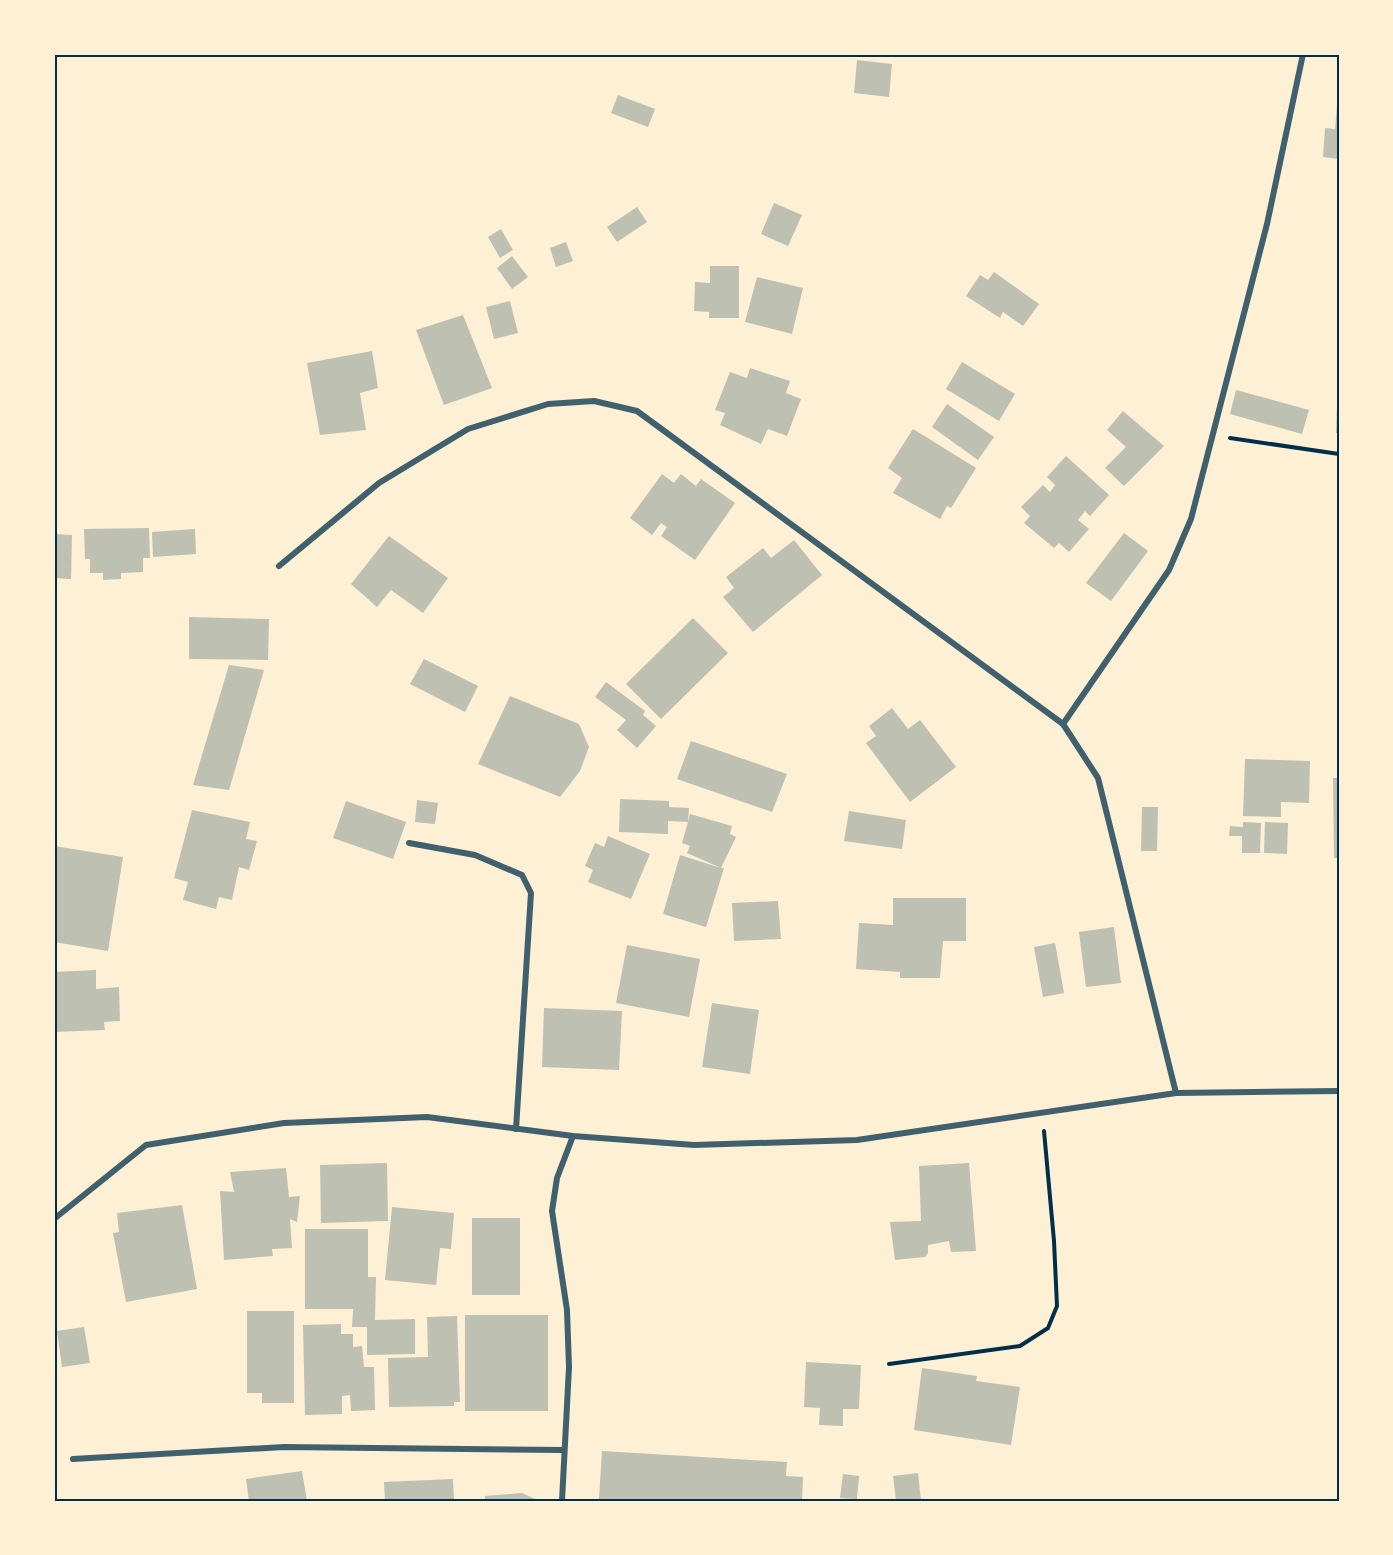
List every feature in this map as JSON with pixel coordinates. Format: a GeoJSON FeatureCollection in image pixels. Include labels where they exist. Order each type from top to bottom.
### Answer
{"type":"FeatureCollection","features":[{"type":"Feature","properties":{"kind":"street"},"geometry":{"type":"LineString","coordinates":[[1062,724],[1169,570],[1191,519],[1267,224],[1303,54]]}},
{"type":"Feature","properties":{"kind":"street"},"geometry":{"type":"LineString","coordinates":[[279,566],[379,483],[468,429],[548,404],[594,401],[637,411],[1062,724],[1098,778],[1176,1093]]}},
{"type":"Feature","properties":{"kind":"street"},"geometry":{"type":"LineString","coordinates":[[409,843],[475,855],[522,875],[531,893],[516,1129]]}},
{"type":"Feature","properties":{"kind":"street"},"geometry":{"type":"LineString","coordinates":[[54,1219],[146,1144],[284,1123],[427,1117],[573,1136],[694,1144],[857,1140],[1176,1093],[1339,1091]]}},
{"type":"Feature","properties":{"kind":"street"},"geometry":{"type":"LineString","coordinates":[[562,1501],[569,1367],[567,1310],[552,1211],[557,1178],[573,1136]]}},
{"type":"Feature","properties":{"kind":"street"},"geometry":{"type":"LineString","coordinates":[[73,1459],[284,1447],[563,1450]]}},
{"type":"Feature","properties":{"kind":"path"},"geometry":{"type":"LineString","coordinates":[[1212,435],[1339,454]]}},
{"type":"Feature","properties":{"kind":"path"},"geometry":{"type":"LineString","coordinates":[[889,1364],[1020,1346],[1048,1328],[1057,1306],[1054,1241],[1042,1112]]}},
{"type":"Feature","properties":{"kind":"building"},"geometry":{"type":"Polygon","coordinates":[[[857,60],[892,64],[889,97],[854,93],[857,60]]]}},
{"type":"Feature","properties":{"kind":"building"},"geometry":{"type":"Polygon","coordinates":[[[618,95],[655,109],[648,127],[611,113],[618,95]]]}},
{"type":"Feature","properties":{"kind":"building"},"geometry":{"type":"Polygon","coordinates":[[[1337,105],[1339,106],[1339,159],[1323,157],[1325,128],[1335,129],[1337,105]]]}},
{"type":"Feature","properties":{"kind":"building"},"geometry":{"type":"Polygon","coordinates":[[[774,203],[802,215],[788,246],[761,234],[774,203]]]}},
{"type":"Feature","properties":{"kind":"building"},"geometry":{"type":"Polygon","coordinates":[[[637,207],[647,222],[617,242],[607,227],[637,207]]]}},
{"type":"Feature","properties":{"kind":"building"},"geometry":{"type":"Polygon","coordinates":[[[501,229],[513,250],[500,258],[488,237],[501,229]]]}},
{"type":"Feature","properties":{"kind":"building"},"geometry":{"type":"Polygon","coordinates":[[[566,242],[573,261],[556,267],[550,248],[566,242]]]}},
{"type":"Feature","properties":{"kind":"building"},"geometry":{"type":"Polygon","coordinates":[[[512,256],[528,277],[512,289],[497,268],[512,256]]]}},
{"type":"Feature","properties":{"kind":"building"},"geometry":{"type":"Polygon","coordinates":[[[710,266],[739,266],[739,318],[709,318],[709,312],[694,311],[695,282],[710,283],[710,266]]]}},
{"type":"Feature","properties":{"kind":"building"},"geometry":{"type":"Polygon","coordinates":[[[994,272],[1039,304],[1023,326],[1003,312],[1000,318],[966,296],[980,275],[988,280],[994,272]]]}},
{"type":"Feature","properties":{"kind":"building"},"geometry":{"type":"Polygon","coordinates":[[[757,277],[803,288],[792,334],[745,322],[757,277]]]}},
{"type":"Feature","properties":{"kind":"building"},"geometry":{"type":"Polygon","coordinates":[[[510,301],[518,333],[494,339],[486,307],[510,301]]]}},
{"type":"Feature","properties":{"kind":"building"},"geometry":{"type":"Polygon","coordinates":[[[463,315],[492,388],[444,405],[416,330],[463,315]]]}},
{"type":"Feature","properties":{"kind":"building"},"geometry":{"type":"Polygon","coordinates":[[[372,351],[378,388],[360,393],[366,430],[320,435],[307,363],[372,351]]]}},
{"type":"Feature","properties":{"kind":"building"},"geometry":{"type":"Polygon","coordinates":[[[962,362],[1015,394],[999,421],[946,389],[962,362]]]}},
{"type":"Feature","properties":{"kind":"building"},"geometry":{"type":"Polygon","coordinates":[[[750,368],[790,381],[786,393],[801,399],[787,436],[768,429],[761,444],[720,425],[725,413],[715,410],[730,372],[747,378],[750,368]]]}},
{"type":"Feature","properties":{"kind":"building"},"geometry":{"type":"Polygon","coordinates":[[[1236,390],[1309,410],[1302,434],[1230,414],[1236,390]]]}},
{"type":"Feature","properties":{"kind":"building"},"geometry":{"type":"Polygon","coordinates":[[[947,404],[994,437],[978,460],[932,427],[947,404]]]}},
{"type":"Feature","properties":{"kind":"building"},"geometry":{"type":"Polygon","coordinates":[[[1337,407],[1339,407],[1339,433],[1336,433],[1337,407]]]}},
{"type":"Feature","properties":{"kind":"building"},"geometry":{"type":"Polygon","coordinates":[[[1123,411],[1164,446],[1124,486],[1105,468],[1126,447],[1107,430],[1123,411]]]}},
{"type":"Feature","properties":{"kind":"building"},"geometry":{"type":"Polygon","coordinates":[[[913,429],[976,468],[951,508],[947,506],[940,519],[893,493],[902,478],[888,468],[913,429]]]}},
{"type":"Feature","properties":{"kind":"building"},"geometry":{"type":"Polygon","coordinates":[[[1066,456],[1109,495],[1090,516],[1085,511],[1078,520],[1089,529],[1069,552],[1059,543],[1054,548],[1024,523],[1030,516],[1021,507],[1043,485],[1050,492],[1055,485],[1047,477],[1066,456]]]}},
{"type":"Feature","properties":{"kind":"building"},"geometry":{"type":"Polygon","coordinates":[[[662,474],[674,483],[681,474],[696,486],[701,479],[735,503],[695,560],[661,536],[667,527],[661,523],[652,535],[630,518],[662,474]]]}},
{"type":"Feature","properties":{"kind":"building"},"geometry":{"type":"Polygon","coordinates":[[[149,528],[150,558],[143,558],[143,572],[121,573],[121,579],[103,580],[103,573],[90,573],[90,559],[85,559],[84,529],[149,528]]]}},
{"type":"Feature","properties":{"kind":"building"},"geometry":{"type":"Polygon","coordinates":[[[195,529],[196,554],[153,557],[152,532],[195,529]]]}},
{"type":"Feature","properties":{"kind":"building"},"geometry":{"type":"Polygon","coordinates":[[[1124,533],[1148,551],[1111,601],[1086,583],[1124,533]]]}},
{"type":"Feature","properties":{"kind":"building"},"geometry":{"type":"Polygon","coordinates":[[[54,534],[72,535],[71,579],[54,578],[54,534]]]}},
{"type":"Feature","properties":{"kind":"building"},"geometry":{"type":"Polygon","coordinates":[[[389,536],[448,578],[423,613],[391,590],[377,607],[351,584],[389,536]]]}},
{"type":"Feature","properties":{"kind":"building"},"geometry":{"type":"Polygon","coordinates":[[[794,540],[822,575],[753,632],[723,597],[734,588],[726,577],[763,548],[771,558],[794,540]]]}},
{"type":"Feature","properties":{"kind":"building"},"geometry":{"type":"Polygon","coordinates":[[[189,617],[269,619],[268,660],[189,659],[189,617]]]}},
{"type":"Feature","properties":{"kind":"building"},"geometry":{"type":"Polygon","coordinates":[[[693,618],[728,653],[661,719],[626,684],[693,618]]]}},
{"type":"Feature","properties":{"kind":"building"},"geometry":{"type":"Polygon","coordinates":[[[424,659],[478,686],[465,712],[410,684],[424,659]]]}},
{"type":"Feature","properties":{"kind":"building"},"geometry":{"type":"Polygon","coordinates":[[[229,665],[264,670],[229,790],[193,785],[229,665]]]}},
{"type":"Feature","properties":{"kind":"building"},"geometry":{"type":"Polygon","coordinates":[[[606,682],[645,711],[643,715],[656,726],[637,748],[617,730],[626,720],[595,697],[606,682]]]}},
{"type":"Feature","properties":{"kind":"building"},"geometry":{"type":"Polygon","coordinates":[[[510,696],[579,724],[589,747],[580,771],[560,797],[478,764],[510,696]]]}},
{"type":"Feature","properties":{"kind":"building"},"geometry":{"type":"Polygon","coordinates":[[[892,708],[908,729],[920,720],[956,767],[910,802],[866,743],[876,736],[869,726],[892,708]]]}},
{"type":"Feature","properties":{"kind":"building"},"geometry":{"type":"Polygon","coordinates":[[[691,741],[787,774],[772,812],[677,779],[691,741]]]}},
{"type":"Feature","properties":{"kind":"building"},"geometry":{"type":"Polygon","coordinates":[[[1245,759],[1310,761],[1309,803],[1281,802],[1281,817],[1243,816],[1245,759]]]}},
{"type":"Feature","properties":{"kind":"building"},"geometry":{"type":"Polygon","coordinates":[[[1333,778],[1339,778],[1339,858],[1334,858],[1333,778]]]}},
{"type":"Feature","properties":{"kind":"building"},"geometry":{"type":"Polygon","coordinates":[[[620,799],[669,801],[669,807],[689,808],[688,822],[668,821],[668,834],[619,832],[620,799]]]}},
{"type":"Feature","properties":{"kind":"building"},"geometry":{"type":"Polygon","coordinates":[[[417,800],[438,803],[435,824],[415,822],[417,800]]]}},
{"type":"Feature","properties":{"kind":"building"},"geometry":{"type":"Polygon","coordinates":[[[346,801],[406,822],[393,859],[333,838],[346,801]]]}},
{"type":"Feature","properties":{"kind":"building"},"geometry":{"type":"Polygon","coordinates":[[[1142,807],[1158,807],[1157,851],[1141,851],[1142,807]]]}},
{"type":"Feature","properties":{"kind":"building"},"geometry":{"type":"Polygon","coordinates":[[[192,810],[250,822],[246,839],[257,841],[249,870],[239,867],[232,900],[219,897],[216,909],[183,900],[188,882],[174,878],[192,810]]]}},
{"type":"Feature","properties":{"kind":"building"},"geometry":{"type":"Polygon","coordinates":[[[849,811],[906,820],[902,849],[844,841],[849,811]]]}},
{"type":"Feature","properties":{"kind":"building"},"geometry":{"type":"Polygon","coordinates":[[[690,814],[732,826],[730,834],[736,837],[721,868],[687,853],[690,846],[682,843],[690,814]]]}},
{"type":"Feature","properties":{"kind":"building"},"geometry":{"type":"Polygon","coordinates":[[[1243,822],[1261,823],[1260,853],[1242,853],[1242,836],[1229,836],[1230,826],[1243,827],[1243,822]]]}},
{"type":"Feature","properties":{"kind":"building"},"geometry":{"type":"Polygon","coordinates":[[[1265,822],[1288,823],[1287,854],[1264,853],[1265,822]]]}},
{"type":"Feature","properties":{"kind":"building"},"geometry":{"type":"Polygon","coordinates":[[[608,836],[650,854],[631,899],[588,882],[593,870],[585,866],[595,843],[604,847],[608,836]]]}},
{"type":"Feature","properties":{"kind":"building"},"geometry":{"type":"Polygon","coordinates":[[[54,846],[123,857],[108,951],[54,942],[54,846]]]}},
{"type":"Feature","properties":{"kind":"building"},"geometry":{"type":"Polygon","coordinates":[[[680,855],[724,868],[706,927],[663,914],[680,855]]]}},
{"type":"Feature","properties":{"kind":"building"},"geometry":{"type":"Polygon","coordinates":[[[893,898],[966,898],[966,941],[943,941],[940,978],[900,978],[900,972],[856,969],[859,923],[893,925],[893,898]]]}},
{"type":"Feature","properties":{"kind":"building"},"geometry":{"type":"Polygon","coordinates":[[[778,901],[781,939],[734,941],[732,903],[778,901]]]}},
{"type":"Feature","properties":{"kind":"building"},"geometry":{"type":"Polygon","coordinates":[[[1114,927],[1121,983],[1086,987],[1079,932],[1114,927]]]}},
{"type":"Feature","properties":{"kind":"building"},"geometry":{"type":"Polygon","coordinates":[[[1055,943],[1064,993],[1043,997],[1034,947],[1055,943]]]}},
{"type":"Feature","properties":{"kind":"building"},"geometry":{"type":"Polygon","coordinates":[[[627,945],[700,959],[689,1017],[616,1003],[627,945]]]}},
{"type":"Feature","properties":{"kind":"building"},"geometry":{"type":"Polygon","coordinates":[[[96,970],[96,989],[119,987],[120,1021],[104,1022],[105,1030],[54,1032],[54,972],[96,970]]]}},
{"type":"Feature","properties":{"kind":"building"},"geometry":{"type":"Polygon","coordinates":[[[712,1003],[759,1010],[750,1074],[702,1067],[712,1003]]]}},
{"type":"Feature","properties":{"kind":"building"},"geometry":{"type":"Polygon","coordinates":[[[544,1008],[622,1011],[619,1070],[542,1067],[544,1008]]]}},
{"type":"Feature","properties":{"kind":"building"},"geometry":{"type":"Polygon","coordinates":[[[387,1163],[388,1221],[321,1223],[320,1165],[387,1163]]]}},
{"type":"Feature","properties":{"kind":"building"},"geometry":{"type":"Polygon","coordinates":[[[969,1163],[976,1251],[951,1252],[949,1241],[928,1245],[928,1253],[925,1257],[895,1260],[890,1222],[921,1221],[919,1166],[969,1163]]]}},
{"type":"Feature","properties":{"kind":"building"},"geometry":{"type":"Polygon","coordinates":[[[286,1168],[289,1197],[300,1196],[297,1222],[290,1219],[292,1248],[272,1249],[273,1256],[224,1260],[220,1191],[234,1192],[230,1172],[286,1168]]]}},
{"type":"Feature","properties":{"kind":"building"},"geometry":{"type":"Polygon","coordinates":[[[182,1205],[197,1289],[126,1302],[113,1233],[119,1232],[117,1213],[182,1205]]]}},
{"type":"Feature","properties":{"kind":"building"},"geometry":{"type":"Polygon","coordinates":[[[392,1207],[454,1213],[451,1249],[440,1248],[436,1285],[385,1280],[392,1207]]]}},
{"type":"Feature","properties":{"kind":"building"},"geometry":{"type":"Polygon","coordinates":[[[472,1218],[520,1218],[520,1295],[472,1295],[472,1218]]]}},
{"type":"Feature","properties":{"kind":"building"},"geometry":{"type":"Polygon","coordinates":[[[305,1229],[368,1229],[368,1277],[376,1277],[375,1320],[415,1319],[415,1354],[367,1355],[367,1327],[352,1327],[353,1309],[305,1309],[305,1229]]]}},
{"type":"Feature","properties":{"kind":"building"},"geometry":{"type":"Polygon","coordinates":[[[247,1311],[294,1311],[294,1403],[262,1403],[262,1393],[247,1393],[247,1311]]]}},
{"type":"Feature","properties":{"kind":"building"},"geometry":{"type":"Polygon","coordinates":[[[465,1315],[548,1315],[548,1411],[465,1411],[465,1315]]]}},
{"type":"Feature","properties":{"kind":"building"},"geometry":{"type":"Polygon","coordinates":[[[457,1316],[460,1402],[454,1402],[454,1406],[389,1407],[388,1358],[428,1357],[427,1317],[457,1316]]]}},
{"type":"Feature","properties":{"kind":"building"},"geometry":{"type":"Polygon","coordinates":[[[341,1324],[341,1334],[353,1334],[353,1347],[362,1346],[364,1367],[374,1367],[375,1410],[351,1411],[350,1395],[342,1396],[342,1414],[305,1415],[303,1325],[341,1324]]]}},
{"type":"Feature","properties":{"kind":"building"},"geometry":{"type":"Polygon","coordinates":[[[84,1327],[90,1363],[62,1367],[57,1331],[84,1327]]]}},
{"type":"Feature","properties":{"kind":"building"},"geometry":{"type":"Polygon","coordinates":[[[806,1362],[861,1365],[859,1409],[843,1409],[843,1426],[819,1425],[820,1408],[804,1407],[806,1362]]]}},
{"type":"Feature","properties":{"kind":"building"},"geometry":{"type":"Polygon","coordinates":[[[922,1368],[977,1376],[976,1381],[1020,1387],[1011,1445],[914,1430],[922,1368]]]}},
{"type":"Feature","properties":{"kind":"building"},"geometry":{"type":"Polygon","coordinates":[[[602,1451],[787,1462],[786,1476],[803,1477],[802,1501],[599,1499],[602,1451]]]}},
{"type":"Feature","properties":{"kind":"building"},"geometry":{"type":"Polygon","coordinates":[[[302,1471],[307,1501],[249,1501],[246,1479],[302,1471]]]}},
{"type":"Feature","properties":{"kind":"building"},"geometry":{"type":"Polygon","coordinates":[[[918,1473],[921,1501],[896,1501],[893,1476],[918,1473]]]}},
{"type":"Feature","properties":{"kind":"building"},"geometry":{"type":"Polygon","coordinates":[[[843,1474],[859,1476],[857,1499],[840,1498],[843,1474]]]}},
{"type":"Feature","properties":{"kind":"building"},"geometry":{"type":"Polygon","coordinates":[[[453,1479],[454,1501],[385,1501],[384,1482],[453,1479]]]}},
{"type":"Feature","properties":{"kind":"building"},"geometry":{"type":"Polygon","coordinates":[[[522,1493],[535,1501],[485,1501],[485,1496],[522,1493]]]}}]}
